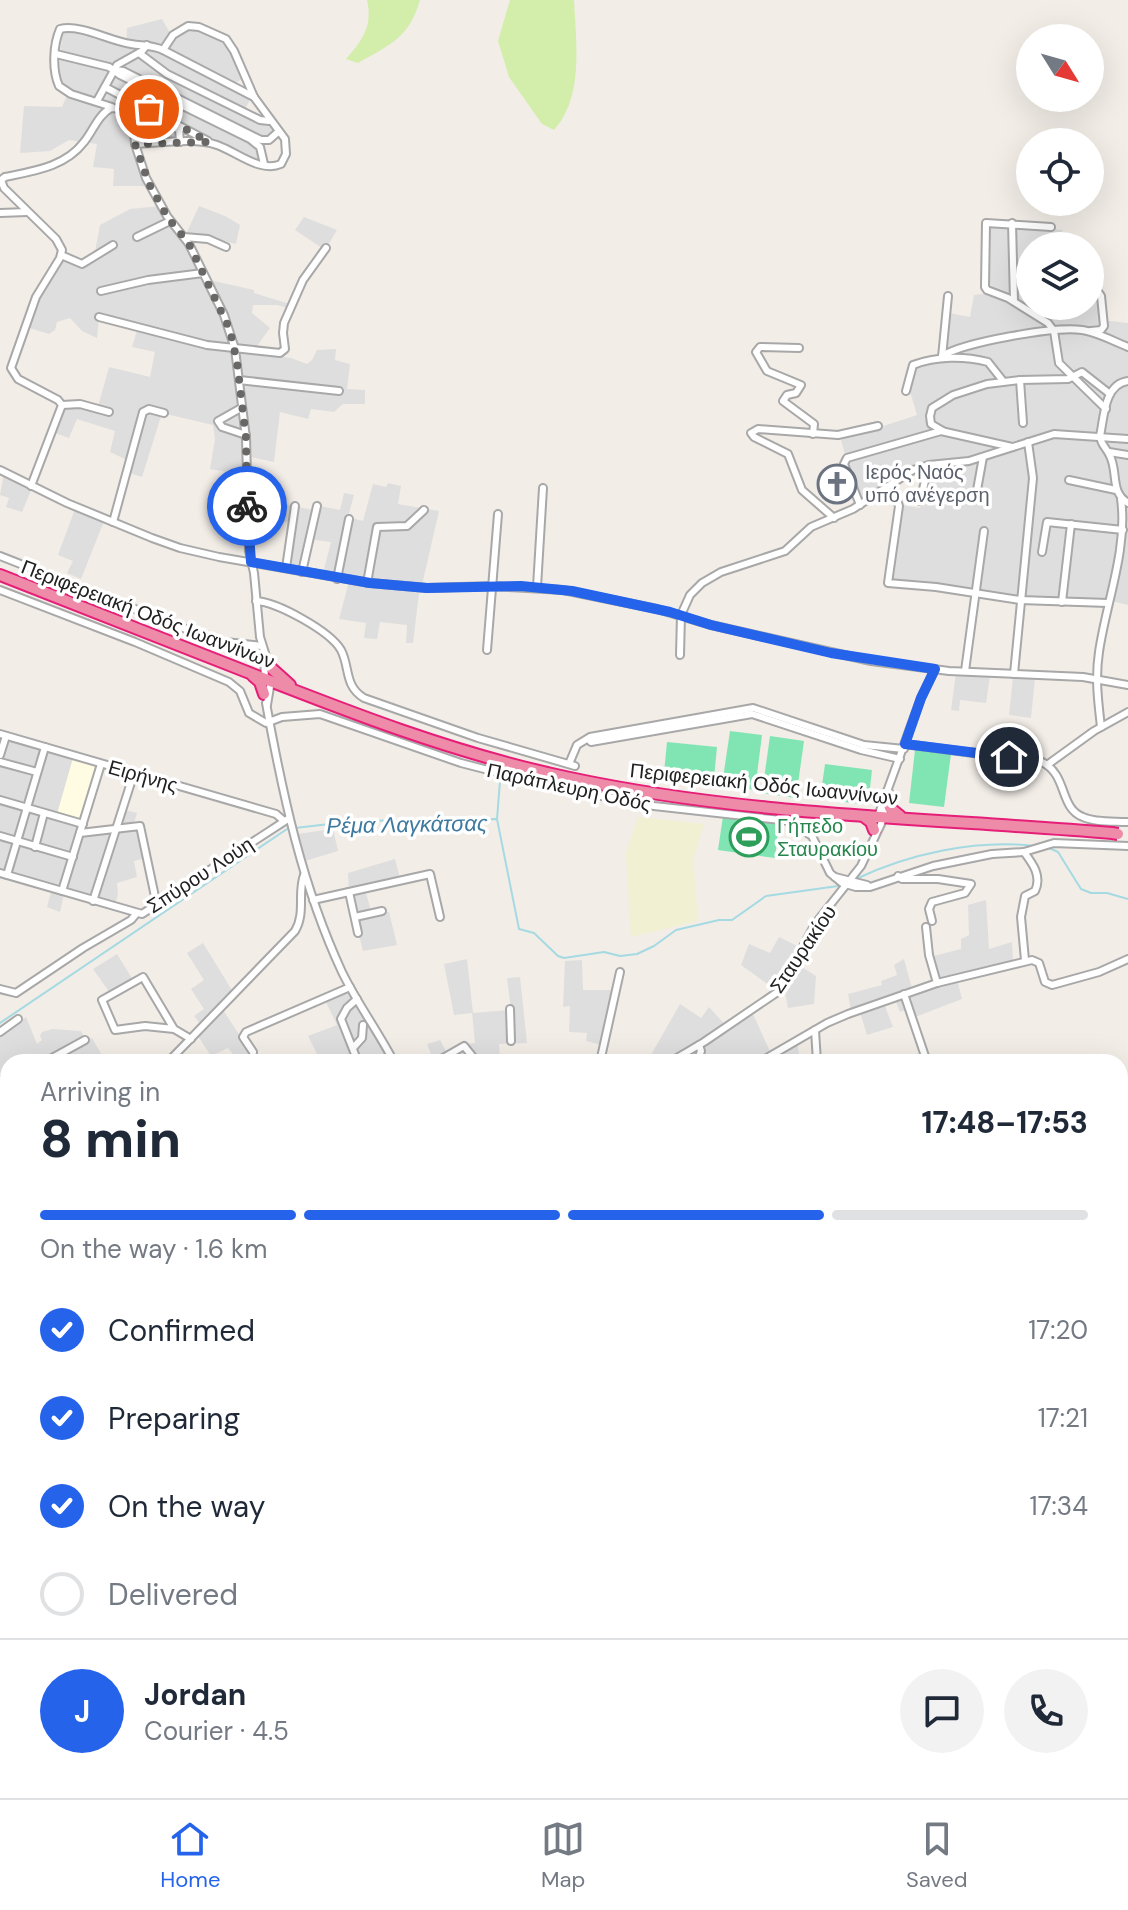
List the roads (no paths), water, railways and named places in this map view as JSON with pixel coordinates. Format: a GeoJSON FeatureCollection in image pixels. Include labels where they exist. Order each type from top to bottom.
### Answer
{"type":"FeatureCollection","features":[{"type":"Feature","properties":{"kind":"highway","name":"Περιφερειακή Οδός Ιωαννίνων"},"geometry":{"type":"LineString","coordinates":[[0,575],[420,737],[571,778],[693,799],[1119,834]]}},
{"type":"Feature","properties":{"kind":"highway"},"geometry":{"type":"LineString","coordinates":[[270,667],[301,693]]}},
{"type":"Feature","properties":{"kind":"highway"},"geometry":{"type":"LineString","coordinates":[[248,672],[260,682],[266,699]]}},
{"type":"Feature","properties":{"kind":"highway"},"geometry":{"type":"LineString","coordinates":[[888,797],[892,810],[902,817]]}},
{"type":"Feature","properties":{"kind":"highway"},"geometry":{"type":"LineString","coordinates":[[861,815],[871,822],[873,835]]}},
{"type":"Feature","properties":{"kind":"street"},"geometry":{"type":"LineString","coordinates":[[105,87],[256,164],[276,166],[285,159],[286,143],[254,97],[226,39],[199,27],[181,29],[163,50]]}},
{"type":"Feature","properties":{"kind":"street"},"geometry":{"type":"LineString","coordinates":[[180,142],[179,129],[146,125],[133,120],[121,109],[71,94],[59,86],[56,75],[58,34],[64,28],[163,50],[254,97]]}},
{"type":"Feature","properties":{"kind":"street"},"geometry":{"type":"LineString","coordinates":[[97,101],[118,64],[147,45]]}},
{"type":"Feature","properties":{"kind":"street"},"geometry":{"type":"LineString","coordinates":[[139,53],[167,74],[260,120],[269,121]]}},
{"type":"Feature","properties":{"kind":"street"},"geometry":{"type":"LineString","coordinates":[[56,54],[96,62],[253,141],[260,147],[264,164]]}},
{"type":"Feature","properties":{"kind":"street"},"geometry":{"type":"LineString","coordinates":[[114,70],[120,70],[261,140],[269,140],[278,132]]}},
{"type":"Feature","properties":{"kind":"street"},"geometry":{"type":"LineString","coordinates":[[236,86],[246,77]]}},
{"type":"Feature","properties":{"kind":"street"},"geometry":{"type":"LineString","coordinates":[[62,405],[18,379],[11,368],[39,292],[61,255],[61,247],[0,183],[3,177],[51,166],[74,153],[103,114],[112,107]]}},
{"type":"Feature","properties":{"kind":"street"},"geometry":{"type":"LineString","coordinates":[[133,120],[135,144],[146,178],[203,273],[225,318],[235,349],[246,435],[251,562],[268,680]]}},
{"type":"Feature","properties":{"kind":"street"},"geometry":{"type":"LineString","coordinates":[[135,144],[209,142]]}},
{"type":"Feature","properties":{"kind":"street"},"geometry":{"type":"LineString","coordinates":[[0,213],[27,212]]}},
{"type":"Feature","properties":{"kind":"street"},"geometry":{"type":"LineString","coordinates":[[137,237],[170,221]]}},
{"type":"Feature","properties":{"kind":"street"},"geometry":{"type":"LineString","coordinates":[[1051,227],[986,223],[987,290],[1014,301],[1048,323],[1054,331],[1057,360],[1106,409]]}},
{"type":"Feature","properties":{"kind":"street"},"geometry":{"type":"LineString","coordinates":[[1012,223],[1014,301]]}},
{"type":"Feature","properties":{"kind":"street"},"geometry":{"type":"LineString","coordinates":[[184,237],[208,239],[226,247]]}},
{"type":"Feature","properties":{"kind":"street"},"geometry":{"type":"LineString","coordinates":[[61,255],[82,264],[113,245]]}},
{"type":"Feature","properties":{"kind":"street"},"geometry":{"type":"LineString","coordinates":[[99,317],[197,343],[278,354],[283,351],[284,323],[303,280],[326,248]]}},
{"type":"Feature","properties":{"kind":"street"},"geometry":{"type":"LineString","coordinates":[[101,291],[148,280],[203,273]]}},
{"type":"Feature","properties":{"kind":"street"},"geometry":{"type":"LineString","coordinates":[[942,357],[948,296]]}},
{"type":"Feature","properties":{"kind":"street"},"geometry":{"type":"LineString","coordinates":[[906,391],[913,365],[984,342],[1054,331],[1101,330],[1103,320]]}},
{"type":"Feature","properties":{"kind":"street"},"geometry":{"type":"LineString","coordinates":[[1090,331],[1128,347]]}},
{"type":"Feature","properties":{"kind":"street"},"geometry":{"type":"LineString","coordinates":[[799,348],[760,347],[756,352],[767,371],[801,385],[796,393],[787,395],[783,401],[811,420],[814,424],[813,434]]}},
{"type":"Feature","properties":{"kind":"street"},"geometry":{"type":"LineString","coordinates":[[942,357],[988,362],[1003,381]]}},
{"type":"Feature","properties":{"kind":"street"},"geometry":{"type":"LineString","coordinates":[[1012,447],[943,431],[930,422],[930,413],[934,406],[966,390],[1003,381],[1066,379],[1079,372],[1085,373],[1110,394]]}},
{"type":"Feature","properties":{"kind":"street"},"geometry":{"type":"LineString","coordinates":[[239,380],[339,391]]}},
{"type":"Feature","properties":{"kind":"street"},"geometry":{"type":"LineString","coordinates":[[1020,380],[1023,423]]}},
{"type":"Feature","properties":{"kind":"street"},"geometry":{"type":"LineString","coordinates":[[1101,727],[1096,679],[1108,603],[1125,541],[1125,501],[1116,490],[1109,452],[1102,445],[1100,436],[1110,394],[1119,383],[1128,381]]}},
{"type":"Feature","properties":{"kind":"street"},"geometry":{"type":"LineString","coordinates":[[62,405],[82,404],[109,412]]}},
{"type":"Feature","properties":{"kind":"street"},"geometry":{"type":"LineString","coordinates":[[31,486],[62,405]]}},
{"type":"Feature","properties":{"kind":"street"},"geometry":{"type":"LineString","coordinates":[[241,408],[218,421],[222,427],[246,435]]}},
{"type":"Feature","properties":{"kind":"street"},"geometry":{"type":"LineString","coordinates":[[113,522],[143,412],[149,409],[164,413]]}},
{"type":"Feature","properties":{"kind":"street"},"geometry":{"type":"LineString","coordinates":[[834,518],[804,492],[788,454],[751,434],[758,429],[844,434],[878,426]]}},
{"type":"Feature","properties":{"kind":"street"},"geometry":{"type":"LineString","coordinates":[[860,505],[844,464],[847,458],[943,431]]}},
{"type":"Feature","properties":{"kind":"street"},"geometry":{"type":"LineString","coordinates":[[680,655],[681,615],[690,595],[711,577],[780,553],[811,527],[860,505],[902,476],[929,465],[963,462],[1054,434],[1128,439]]}},
{"type":"Feature","properties":{"kind":"street"},"geometry":{"type":"LineString","coordinates":[[1014,674],[1033,478],[1028,442]]}},
{"type":"Feature","properties":{"kind":"street"},"geometry":{"type":"LineString","coordinates":[[1109,452],[1128,455]]}},
{"type":"Feature","properties":{"kind":"street"},"geometry":{"type":"LineString","coordinates":[[977,490],[983,457]]}},
{"type":"Feature","properties":{"kind":"street"},"geometry":{"type":"LineString","coordinates":[[920,501],[929,465]]}},
{"type":"Feature","properties":{"kind":"street"},"geometry":{"type":"LineString","coordinates":[[0,470],[113,522],[180,548],[337,579],[427,588],[537,587],[589,594],[831,653],[935,669],[1096,679],[1128,685]]}},
{"type":"Feature","properties":{"kind":"street"},"geometry":{"type":"LineString","coordinates":[[1069,480],[1116,490]]}},
{"type":"Feature","properties":{"kind":"street"},"geometry":{"type":"LineString","coordinates":[[537,587],[543,488]]}},
{"type":"Feature","properties":{"kind":"street"},"geometry":{"type":"LineString","coordinates":[[882,491],[899,506],[888,583],[1020,600],[1108,603]]}},
{"type":"Feature","properties":{"kind":"street"},"geometry":{"type":"LineString","coordinates":[[286,568],[295,506]]}},
{"type":"Feature","properties":{"kind":"street"},"geometry":{"type":"LineString","coordinates":[[302,572],[317,506]]}},
{"type":"Feature","properties":{"kind":"street"},"geometry":{"type":"LineString","coordinates":[[367,583],[377,527],[407,526],[424,510]]}},
{"type":"Feature","properties":{"kind":"street"},"geometry":{"type":"LineString","coordinates":[[487,650],[498,514]]}},
{"type":"Feature","properties":{"kind":"street"},"geometry":{"type":"LineString","coordinates":[[337,579],[349,519]]}},
{"type":"Feature","properties":{"kind":"street"},"geometry":{"type":"LineString","coordinates":[[1042,552],[1047,522],[1123,530]]}},
{"type":"Feature","properties":{"kind":"street"},"geometry":{"type":"LineString","coordinates":[[1062,602],[1071,524]]}},
{"type":"Feature","properties":{"kind":"street"},"geometry":{"type":"LineString","coordinates":[[965,671],[984,531]]}},
{"type":"Feature","properties":{"kind":"street"},"geometry":{"type":"LineString","coordinates":[[0,556],[216,641],[262,646]]}},
{"type":"Feature","properties":{"kind":"street"},"geometry":{"type":"LineString","coordinates":[[0,590],[233,684],[240,691],[248,711],[269,723]]}},
{"type":"Feature","properties":{"kind":"street"},"geometry":{"type":"LineString","coordinates":[[256,601],[278,607],[332,639],[344,657],[350,683],[360,695],[478,738],[572,765],[577,745],[590,737],[753,708],[866,746],[905,746],[1036,761],[1057,774],[1068,803],[1077,815],[1128,822]]}},
{"type":"Feature","properties":{"kind":"street"},"geometry":{"type":"LineString","coordinates":[[244,645],[260,637]]}},
{"type":"Feature","properties":{"kind":"street"},"geometry":{"type":"LineString","coordinates":[[264,654],[270,667],[266,699],[286,820],[313,900],[350,987],[366,1023],[388,1054]]}},
{"type":"Feature","properties":{"kind":"street","name":"Σταυρακίου"},"geometry":{"type":"LineString","coordinates":[[684,1054],[778,992],[815,924],[850,883],[881,816],[921,698],[935,669]]}},
{"type":"Feature","properties":{"kind":"street"},"geometry":{"type":"LineString","coordinates":[[1047,765],[1128,712]]}},
{"type":"Feature","properties":{"kind":"street"},"geometry":{"type":"LineString","coordinates":[[589,740],[750,713],[861,750],[900,759]]}},
{"type":"Feature","properties":{"kind":"street","name":"Παράπλευρη Οδός"},"geometry":{"type":"LineString","coordinates":[[254,717],[268,714],[282,717],[324,715],[461,763],[572,790],[654,806],[790,821],[812,836],[825,866],[834,877],[870,887],[898,876],[992,854],[1024,852],[1066,842],[1128,846]]}},
{"type":"Feature","properties":{"kind":"street","name":"Παράπλευρη Οδός"},"geometry":{"type":"LineString","coordinates":[[269,723],[282,717]]}},
{"type":"Feature","properties":{"kind":"street"},"geometry":{"type":"LineString","coordinates":[[0,755],[3,735]]}},
{"type":"Feature","properties":{"kind":"street","name":"Ειρήνης"},"geometry":{"type":"LineString","coordinates":[[3,735],[276,814],[286,820]]}},
{"type":"Feature","properties":{"kind":"street"},"geometry":{"type":"LineString","coordinates":[[4,874],[45,747]]}},
{"type":"Feature","properties":{"kind":"street"},"geometry":{"type":"LineString","coordinates":[[0,762],[37,772]]}},
{"type":"Feature","properties":{"kind":"street"},"geometry":{"type":"LineString","coordinates":[[62,891],[101,764]]}},
{"type":"Feature","properties":{"kind":"street"},"geometry":{"type":"LineString","coordinates":[[93,901],[134,773]]}},
{"type":"Feature","properties":{"kind":"street"},"geometry":{"type":"LineString","coordinates":[[0,800],[83,824]]}},
{"type":"Feature","properties":{"kind":"street"},"geometry":{"type":"LineString","coordinates":[[35,847],[44,813]]}},
{"type":"Feature","properties":{"kind":"street","name":"Σπύρου Λούη"},"geometry":{"type":"LineString","coordinates":[[4,874],[136,914],[144,913],[286,820]]}},
{"type":"Feature","properties":{"kind":"street"},"geometry":{"type":"LineString","coordinates":[[1114,845],[1115,821]]}},
{"type":"Feature","properties":{"kind":"street"},"geometry":{"type":"LineString","coordinates":[[80,833],[140,826],[157,906]]}},
{"type":"Feature","properties":{"kind":"street"},"geometry":{"type":"LineString","coordinates":[[0,836],[73,857]]}},
{"type":"Feature","properties":{"kind":"street"},"geometry":{"type":"LineString","coordinates":[[1024,852],[1034,866],[1038,883],[1035,891],[1025,896],[1022,911],[1025,960]]}},
{"type":"Feature","properties":{"kind":"street"},"geometry":{"type":"LineString","coordinates":[[176,1054],[295,931],[302,914],[300,885],[304,873]]}},
{"type":"Feature","properties":{"kind":"street"},"geometry":{"type":"LineString","coordinates":[[313,900],[430,874],[440,917]]}},
{"type":"Feature","properties":{"kind":"street"},"geometry":{"type":"LineString","coordinates":[[898,876],[902,879],[931,878],[971,884],[965,893],[932,902],[929,909],[932,921]]}},
{"type":"Feature","properties":{"kind":"street"},"geometry":{"type":"LineString","coordinates":[[349,892],[358,933]]}},
{"type":"Feature","properties":{"kind":"street"},"geometry":{"type":"LineString","coordinates":[[355,917],[382,911]]}},
{"type":"Feature","properties":{"kind":"street"},"geometry":{"type":"LineString","coordinates":[[0,989],[16,993],[136,914]]}},
{"type":"Feature","properties":{"kind":"street"},"geometry":{"type":"LineString","coordinates":[[926,927],[929,955],[937,983]]}},
{"type":"Feature","properties":{"kind":"street"},"geometry":{"type":"LineString","coordinates":[[774,1054],[836,1019],[937,983],[1025,960],[1038,962],[1045,981],[1052,985],[1097,973],[1128,959]]}},
{"type":"Feature","properties":{"kind":"street"},"geometry":{"type":"LineString","coordinates":[[602,1054],[620,972]]}},
{"type":"Feature","properties":{"kind":"street"},"geometry":{"type":"LineString","coordinates":[[174,1029],[143,977],[102,1000],[115,1030],[145,1026],[174,1029],[191,1039]]}},
{"type":"Feature","properties":{"kind":"street"},"geometry":{"type":"LineString","coordinates":[[253,1052],[243,1037],[248,1031],[350,987]]}},
{"type":"Feature","properties":{"kind":"street"},"geometry":{"type":"LineString","coordinates":[[904,994],[924,1054]]}},
{"type":"Feature","properties":{"kind":"street"},"geometry":{"type":"LineString","coordinates":[[355,1054],[341,1016],[357,999]]}},
{"type":"Feature","properties":{"kind":"street"},"geometry":{"type":"LineString","coordinates":[[510,1009],[511,1041]]}},
{"type":"Feature","properties":{"kind":"street"},"geometry":{"type":"LineString","coordinates":[[0,1032],[18,1019]]}},
{"type":"Feature","properties":{"kind":"street"},"geometry":{"type":"LineString","coordinates":[[347,1034],[366,1023]]}},
{"type":"Feature","properties":{"kind":"street"},"geometry":{"type":"LineString","coordinates":[[353,1048],[362,1038],[366,1023]]}},
{"type":"Feature","properties":{"kind":"street"},"geometry":{"type":"LineString","coordinates":[[815,1030],[816,1054]]}},
{"type":"Feature","properties":{"kind":"street"},"geometry":{"type":"LineString","coordinates":[[66,1054],[85,1040]]}},
{"type":"Feature","properties":{"kind":"street"},"geometry":{"type":"LineString","coordinates":[[699,1045],[700,1054]]}},
{"type":"Feature","properties":{"kind":"street"},"geometry":{"type":"LineString","coordinates":[[450,1054],[464,1046],[470,1054]]}},
{"type":"Feature","properties":{"kind":"waterway"},"geometry":{"type":"LineString","coordinates":[[497,819],[500,781]]}},
{"type":"Feature","properties":{"kind":"waterway","name":"Ρέμα Λαγκάτσας"},"geometry":{"type":"LineString","coordinates":[[295,828],[355,821],[497,819],[519,929],[534,933],[564,958],[604,952],[620,956],[637,954],[676,930],[732,920],[766,896],[838,886]]}},
{"type":"Feature","properties":{"kind":"waterway","name":"Ρέμα Λαγκάτσας"},"geometry":{"type":"LineString","coordinates":[[0,1023],[287,829]]}},
{"type":"Feature","properties":{"kind":"waterway","name":"Ρέμα Λαγκάτσας"},"geometry":{"type":"LineString","coordinates":[[856,879],[898,862],[943,850],[989,845],[1034,846]]}},
{"type":"Feature","properties":{"kind":"waterway","name":"Ρέμα Λαγκάτσας"},"geometry":{"type":"LineString","coordinates":[[1049,848],[1058,852],[1081,889],[1128,899]]}},
{"type":"Feature","properties":{"kind":"place","name":"Ιερός Ναός υπό ανέγερση"},"geometry":{"type":"Point","coordinates":[837,484]}},
{"type":"Feature","properties":{"kind":"place","name":"Γήπεδο Σταυρακίου"},"geometry":{"type":"Point","coordinates":[749,837]}}]}
